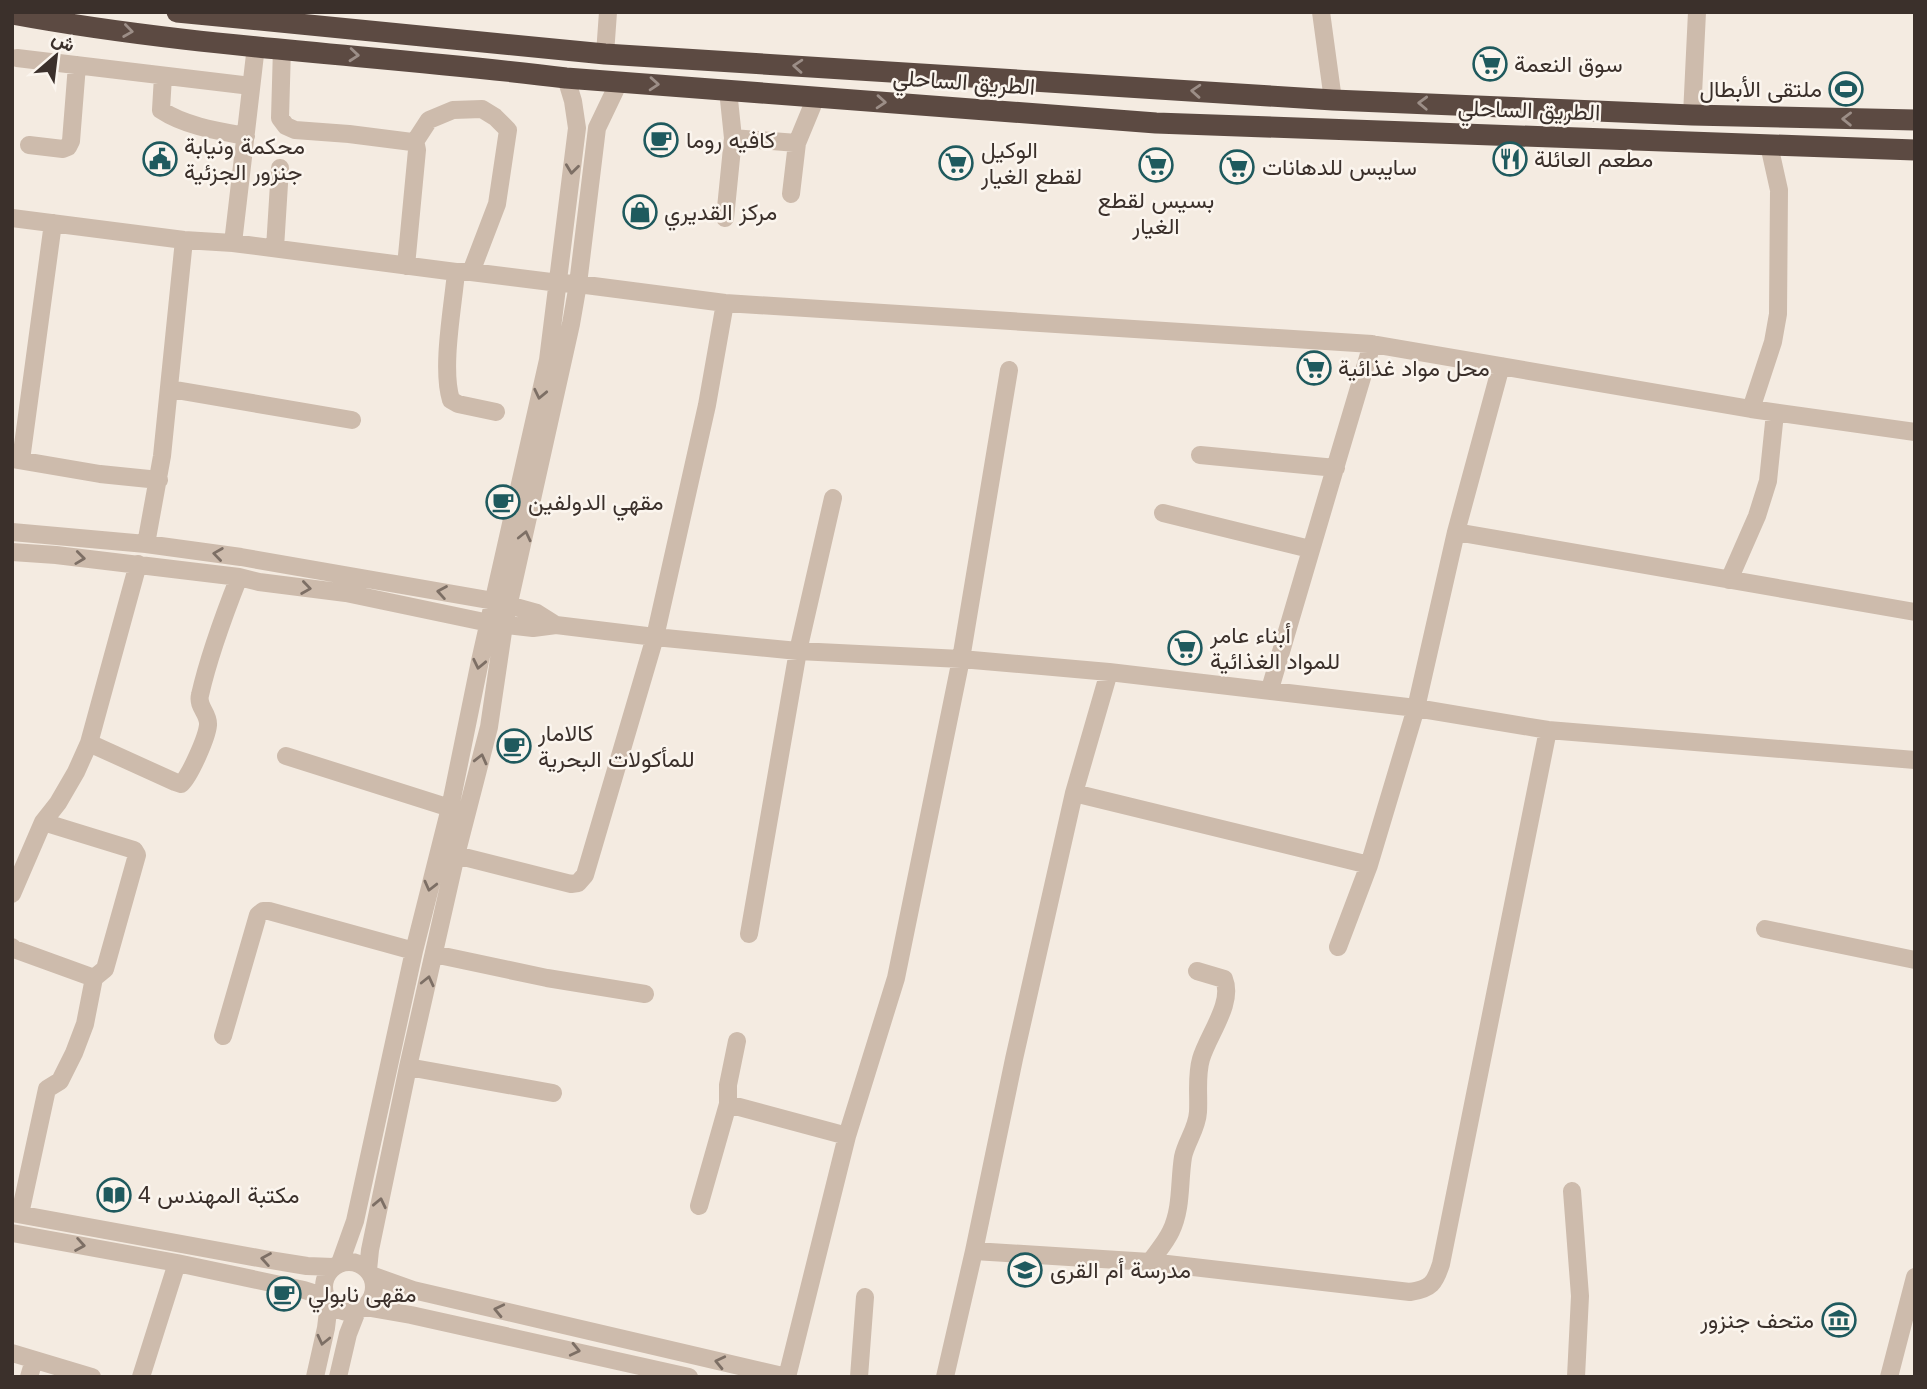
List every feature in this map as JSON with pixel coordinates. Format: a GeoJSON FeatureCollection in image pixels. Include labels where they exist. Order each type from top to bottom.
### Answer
{"type":"FeatureCollection","features":[{"type":"Feature","properties":{"kind":"highway","name":"الطريق الساحلي"},"geometry":{"type":"LineString","coordinates":[[177,12],[605,54],[1333,100],[1692,115],[1915,120]]}},
{"type":"Feature","properties":{"kind":"highway","name":"الطريق الساحلي"},"geometry":{"type":"LineString","coordinates":[[12,14],[178,38],[483,67],[566,78],[1156,123],[1915,150]]}},
{"type":"Feature","properties":{"kind":"street"},"geometry":{"type":"LineString","coordinates":[[605,54],[608,12]]}},
{"type":"Feature","properties":{"kind":"street"},"geometry":{"type":"LineString","coordinates":[[1321,12],[1333,100]]}},
{"type":"Feature","properties":{"kind":"street"},"geometry":{"type":"LineString","coordinates":[[1692,115],[1697,12]]}},
{"type":"Feature","properties":{"kind":"street"},"geometry":{"type":"LineString","coordinates":[[233,243],[256,46]]}},
{"type":"Feature","properties":{"kind":"street"},"geometry":{"type":"LineString","coordinates":[[282,48],[280,118],[286,126],[295,130],[414,143]]}},
{"type":"Feature","properties":{"kind":"street"},"geometry":{"type":"LineString","coordinates":[[18,58],[251,86]]}},
{"type":"Feature","properties":{"kind":"street"},"geometry":{"type":"LineString","coordinates":[[29,145],[63,149],[71,141],[77,65]]}},
{"type":"Feature","properties":{"kind":"street"},"geometry":{"type":"LineString","coordinates":[[163,76],[161,110],[200,126],[246,135]]}},
{"type":"Feature","properties":{"kind":"street"},"geometry":{"type":"LineString","coordinates":[[502,603],[548,360],[559,283],[577,128],[573,100],[566,78]]}},
{"type":"Feature","properties":{"kind":"street"},"geometry":{"type":"LineString","coordinates":[[619,82],[597,128],[578,284],[560,376],[414,951],[355,1220],[337,1265],[325,1279],[324,1290],[336,1309],[344,1312],[361,1309],[411,1314],[689,1377]]}},
{"type":"Feature","properties":{"kind":"street"},"geometry":{"type":"LineString","coordinates":[[725,218],[733,138],[728,90]]}},
{"type":"Feature","properties":{"kind":"street"},"geometry":{"type":"LineString","coordinates":[[792,194],[797,142],[816,97]]}},
{"type":"Feature","properties":{"kind":"street"},"geometry":{"type":"LineString","coordinates":[[414,143],[429,120],[453,110],[482,109],[508,130],[497,204],[463,272],[447,362],[451,400],[496,412]]}},
{"type":"Feature","properties":{"kind":"street"},"geometry":{"type":"LineString","coordinates":[[577,128],[597,128]]}},
{"type":"Feature","properties":{"kind":"street"},"geometry":{"type":"LineString","coordinates":[[733,138],[797,142]]}},
{"type":"Feature","properties":{"kind":"street"},"geometry":{"type":"LineString","coordinates":[[406,266],[417,150],[414,143]]}},
{"type":"Feature","properties":{"kind":"street"},"geometry":{"type":"LineString","coordinates":[[1751,409],[1773,342],[1778,314],[1779,190],[1769,145]]}},
{"type":"Feature","properties":{"kind":"street"},"geometry":{"type":"LineString","coordinates":[[275,248],[281,169]]}},
{"type":"Feature","properties":{"kind":"street"},"geometry":{"type":"LineString","coordinates":[[12,218],[725,303],[1372,344],[1751,409],[1915,432]]}},
{"type":"Feature","properties":{"kind":"street"},"geometry":{"type":"LineString","coordinates":[[53,223],[17,460],[159,481]]}},
{"type":"Feature","properties":{"kind":"street"},"geometry":{"type":"LineString","coordinates":[[146,544],[159,481],[184,240]]}},
{"type":"Feature","properties":{"kind":"street"},"geometry":{"type":"LineString","coordinates":[[456,855],[571,884],[578,883],[585,875],[655,637],[707,405],[725,303]]}},
{"type":"Feature","properties":{"kind":"street"},"geometry":{"type":"LineString","coordinates":[[1270,689],[1372,344]]}},
{"type":"Feature","properties":{"kind":"street"},"geometry":{"type":"LineString","coordinates":[[1338,947],[1369,865],[1416,708],[1456,532],[1501,366]]}},
{"type":"Feature","properties":{"kind":"street"},"geometry":{"type":"LineString","coordinates":[[43,822],[134,850],[137,855],[105,969],[94,978],[85,1024],[74,1053],[60,1081],[47,1089],[16,1213],[307,1266],[355,1262],[369,1272],[413,1290],[787,1377],[847,1136],[896,978],[961,659],[1009,370]]}},
{"type":"Feature","properties":{"kind":"street"},"geometry":{"type":"LineString","coordinates":[[170,389],[352,420]]}},
{"type":"Feature","properties":{"kind":"street"},"geometry":{"type":"LineString","coordinates":[[1729,580],[1768,481],[1775,412]]}},
{"type":"Feature","properties":{"kind":"street"},"geometry":{"type":"LineString","coordinates":[[1200,454],[1336,468]]}},
{"type":"Feature","properties":{"kind":"street"},"geometry":{"type":"LineString","coordinates":[[749,934],[798,651],[833,498]]}},
{"type":"Feature","properties":{"kind":"street"},"geometry":{"type":"LineString","coordinates":[[1163,513],[1310,549]]}},
{"type":"Feature","properties":{"kind":"street"},"geometry":{"type":"LineString","coordinates":[[12,532],[146,544],[241,557],[502,603],[537,613],[556,625]]}},
{"type":"Feature","properties":{"kind":"street"},"geometry":{"type":"LineString","coordinates":[[1456,532],[1915,612]]}},
{"type":"Feature","properties":{"kind":"street"},"geometry":{"type":"LineString","coordinates":[[12,552],[239,577],[346,593],[496,624],[533,628],[556,625],[798,651],[961,659],[1109,672],[1416,708],[1548,730],[1915,760]]}},
{"type":"Feature","properties":{"kind":"street"},"geometry":{"type":"LineString","coordinates":[[12,894],[43,822],[58,803],[89,743],[138,565]]}},
{"type":"Feature","properties":{"kind":"street"},"geometry":{"type":"LineString","coordinates":[[89,743],[175,782],[181,784],[186,779],[208,724],[199,705],[200,693],[213,647],[239,577]]}},
{"type":"Feature","properties":{"kind":"street"},"geometry":{"type":"LineString","coordinates":[[338,1377],[348,1334],[361,1309],[371,1300],[374,1290],[369,1272],[370,1250],[456,855],[489,727],[496,624]]}},
{"type":"Feature","properties":{"kind":"street"},"geometry":{"type":"LineString","coordinates":[[945,1377],[1073,793],[1109,672]]}},
{"type":"Feature","properties":{"kind":"street"},"geometry":{"type":"LineString","coordinates":[[974,1251],[1150,1262],[1410,1292],[1424,1290],[1434,1282],[1441,1264],[1548,730]]}},
{"type":"Feature","properties":{"kind":"street"},"geometry":{"type":"LineString","coordinates":[[286,756],[450,808]]}},
{"type":"Feature","properties":{"kind":"street"},"geometry":{"type":"LineString","coordinates":[[1073,793],[1369,865]]}},
{"type":"Feature","properties":{"kind":"street"},"geometry":{"type":"LineString","coordinates":[[223,1036],[258,915],[263,911],[414,951]]}},
{"type":"Feature","properties":{"kind":"street"},"geometry":{"type":"LineString","coordinates":[[1765,929],[1915,960]]}},
{"type":"Feature","properties":{"kind":"street"},"geometry":{"type":"LineString","coordinates":[[12,947],[94,978]]}},
{"type":"Feature","properties":{"kind":"street"},"geometry":{"type":"LineString","coordinates":[[434,954],[645,995]]}},
{"type":"Feature","properties":{"kind":"street"},"geometry":{"type":"LineString","coordinates":[[1150,1262],[1174,1224],[1183,1155],[1198,1114],[1197,1083],[1201,1059],[1228,988],[1224,979],[1197,971]]}},
{"type":"Feature","properties":{"kind":"street"},"geometry":{"type":"LineString","coordinates":[[699,1206],[728,1104],[728,1086],[737,1041]]}},
{"type":"Feature","properties":{"kind":"street"},"geometry":{"type":"LineString","coordinates":[[408,1067],[554,1093]]}},
{"type":"Feature","properties":{"kind":"street"},"geometry":{"type":"LineString","coordinates":[[728,1104],[847,1136]]}},
{"type":"Feature","properties":{"kind":"street"},"geometry":{"type":"LineString","coordinates":[[1572,1191],[1580,1296],[1576,1377]]}},
{"type":"Feature","properties":{"kind":"street"},"geometry":{"type":"LineString","coordinates":[[12,1233],[177,1263],[304,1290],[328,1300]]}},
{"type":"Feature","properties":{"kind":"street"},"geometry":{"type":"LineString","coordinates":[[141,1377],[177,1263]]}},
{"type":"Feature","properties":{"kind":"street"},"geometry":{"type":"LineString","coordinates":[[1888,1377],[1915,1277]]}},
{"type":"Feature","properties":{"kind":"street"},"geometry":{"type":"LineString","coordinates":[[859,1377],[866,1297]]}},
{"type":"Feature","properties":{"kind":"street"},"geometry":{"type":"LineString","coordinates":[[315,1377],[326,1328],[328,1300]]}},
{"type":"Feature","properties":{"kind":"street"},"geometry":{"type":"LineString","coordinates":[[12,1353],[32,1368],[92,1377]]}},
{"type":"Feature","properties":{"kind":"place","name":"سوق النعمة"},"geometry":{"type":"Point","coordinates":[1490,64]}},
{"type":"Feature","properties":{"kind":"place","name":"ملتقى الأبطال"},"geometry":{"type":"Point","coordinates":[1846,89]}},
{"type":"Feature","properties":{"kind":"place","name":"كافيه روما"},"geometry":{"type":"Point","coordinates":[661,140]}},
{"type":"Feature","properties":{"kind":"place","name":"محكمة ونيابة جنزور الجزئية"},"geometry":{"type":"Point","coordinates":[160,159]}},
{"type":"Feature","properties":{"kind":"place","name":"مطعم العائلة"},"geometry":{"type":"Point","coordinates":[1510,159]}},
{"type":"Feature","properties":{"kind":"place","name":"الوكيل لقطع الغيار"},"geometry":{"type":"Point","coordinates":[956,163]}},
{"type":"Feature","properties":{"kind":"place","name":"بسيس لقطع الغيار"},"geometry":{"type":"Point","coordinates":[1156,165]}},
{"type":"Feature","properties":{"kind":"place","name":"سايبس للدهانات"},"geometry":{"type":"Point","coordinates":[1237,167]}},
{"type":"Feature","properties":{"kind":"place","name":"مركز القديري"},"geometry":{"type":"Point","coordinates":[640,212]}},
{"type":"Feature","properties":{"kind":"place","name":"محل مواد غذائية"},"geometry":{"type":"Point","coordinates":[1314,368]}},
{"type":"Feature","properties":{"kind":"place","name":"مقهي الدولفين"},"geometry":{"type":"Point","coordinates":[503,502]}},
{"type":"Feature","properties":{"kind":"place","name":"أبناء عامر للمواد الغذائية"},"geometry":{"type":"Point","coordinates":[1185,648]}},
{"type":"Feature","properties":{"kind":"place","name":"كالامار للمأكولات البحرية"},"geometry":{"type":"Point","coordinates":[514,746]}},
{"type":"Feature","properties":{"kind":"place","name":"مكتبة المهندس 4"},"geometry":{"type":"Point","coordinates":[114,1195]}},
{"type":"Feature","properties":{"kind":"place","name":"مدرسة أم القرى"},"geometry":{"type":"Point","coordinates":[1025,1270]}},
{"type":"Feature","properties":{"kind":"place","name":"مقهى نابولي"},"geometry":{"type":"Point","coordinates":[284,1294]}},
{"type":"Feature","properties":{"kind":"place","name":"متحف جنزور"},"geometry":{"type":"Point","coordinates":[1839,1320]}}]}
